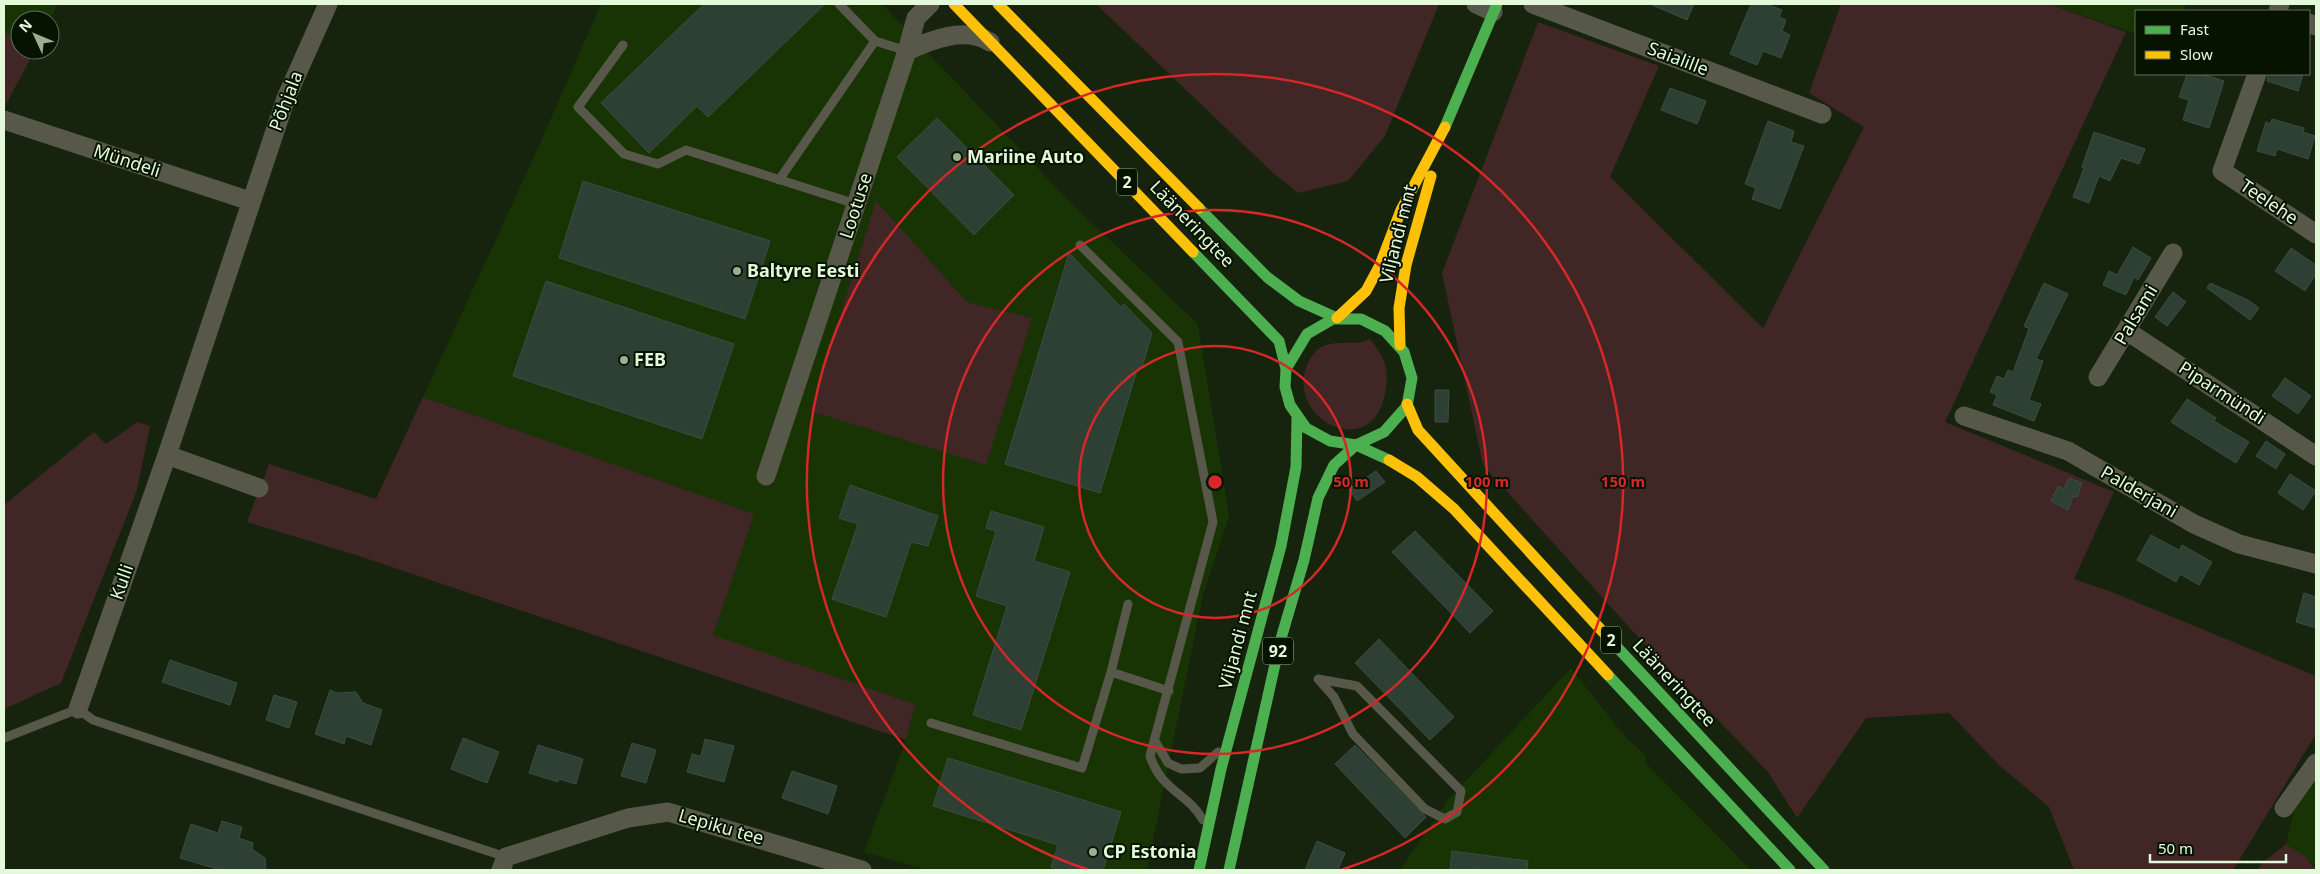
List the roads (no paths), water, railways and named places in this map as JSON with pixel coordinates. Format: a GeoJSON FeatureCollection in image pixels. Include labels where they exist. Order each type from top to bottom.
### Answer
{"type":"FeatureCollection","features":[{"type":"Feature","properties":{"kind":"main road","name":"Lääneringtee"},"geometry":{"type":"LineString","coordinates":[[954,4],[1278,341],[1286,369]]}},
{"type":"Feature","properties":{"kind":"main road","name":"Lääneringtee"},"geometry":{"type":"LineString","coordinates":[[998,4],[1267,277],[1299,301],[1337,318]]}},
{"type":"Feature","properties":{"kind":"main road","name":"Viljandi mnt"},"geometry":{"type":"LineString","coordinates":[[1337,318],[1366,291],[1380,265],[1401,210],[1443,132],[1495,8]]}},
{"type":"Feature","properties":{"kind":"main road","name":"Viljandi mnt"},"geometry":{"type":"LineString","coordinates":[[1400,345],[1399,308],[1406,266],[1443,132]]}},
{"type":"Feature","properties":{"kind":"main road","name":"Lääneringtee"},"geometry":{"type":"LineString","coordinates":[[1356,446],[1383,433],[1396,421],[1407,404],[1411,375],[1408,362],[1400,345],[1388,332],[1372,322],[1356,318],[1337,318],[1318,325],[1306,334],[1294,348],[1286,369],[1285,387],[1290,405],[1297,418],[1316,435],[1330,441],[1356,446],[1388,459],[1417,477],[1454,509],[1790,870]]}},
{"type":"Feature","properties":{"kind":"main road","name":"Lääneringtee"},"geometry":{"type":"LineString","coordinates":[[1407,404],[1418,430],[1454,471],[1824,870]]}},
{"type":"Feature","properties":{"kind":"main road","name":"Viljandi mnt"},"geometry":{"type":"LineString","coordinates":[[1199,870],[1228,744],[1281,546],[1296,467],[1297,418]]}},
{"type":"Feature","properties":{"kind":"main road","name":"92"},"geometry":{"type":"LineString","coordinates":[[1229,870],[1280,642],[1304,560],[1318,498],[1334,465],[1356,446]]}},
{"type":"Feature","properties":{"kind":"street","name":"Põhjala"},"geometry":{"type":"LineString","coordinates":[[250,202],[286,98],[328,4]]}},
{"type":"Feature","properties":{"kind":"street","name":"Lootuse"},"geometry":{"type":"LineString","coordinates":[[766,476],[907,51],[914,11],[930,4]]}},
{"type":"Feature","properties":{"kind":"street"},"geometry":{"type":"LineString","coordinates":[[1476,4],[1495,8]]}},
{"type":"Feature","properties":{"kind":"street","name":"Saialille"},"geometry":{"type":"LineString","coordinates":[[1533,4],[1822,114]]}},
{"type":"Feature","properties":{"kind":"street"},"geometry":{"type":"LineString","coordinates":[[907,51],[934,40],[958,35],[976,36],[994,45]]}},
{"type":"Feature","properties":{"kind":"street","name":"Teelehe"},"geometry":{"type":"LineString","coordinates":[[2257,75],[2222,171],[2316,234]]}},
{"type":"Feature","properties":{"kind":"street","name":"Mündeli"},"geometry":{"type":"LineString","coordinates":[[4,120],[250,202]]}},
{"type":"Feature","properties":{"kind":"street","name":"Kulli"},"geometry":{"type":"LineString","coordinates":[[78,709],[167,455],[250,202]]}},
{"type":"Feature","properties":{"kind":"street","name":"Palsami"},"geometry":{"type":"LineString","coordinates":[[2098,377],[2128,331],[2173,253]]}},
{"type":"Feature","properties":{"kind":"street","name":"Piparmündi"},"geometry":{"type":"LineString","coordinates":[[2128,331],[2316,456]]}},
{"type":"Feature","properties":{"kind":"street","name":"Palderjani"},"geometry":{"type":"LineString","coordinates":[[1964,416],[2068,451],[2194,524],[2239,544],[2316,564]]}},
{"type":"Feature","properties":{"kind":"street"},"geometry":{"type":"LineString","coordinates":[[167,455],[259,488]]}},
{"type":"Feature","properties":{"kind":"street"},"geometry":{"type":"LineString","coordinates":[[2284,808],[2313,774]]}},
{"type":"Feature","properties":{"kind":"street","name":"Lepiku tee"},"geometry":{"type":"LineString","coordinates":[[503,864],[628,818],[668,812],[862,870]]}},
{"type":"Feature","properties":{"kind":"lane"},"geometry":{"type":"LineString","coordinates":[[839,4],[875,41],[907,51]]}},
{"type":"Feature","properties":{"kind":"lane"},"geometry":{"type":"LineString","coordinates":[[779,180],[875,41]]}},
{"type":"Feature","properties":{"kind":"lane"},"geometry":{"type":"LineString","coordinates":[[623,45],[578,107],[624,154],[658,164],[686,150],[856,204]]}},
{"type":"Feature","properties":{"kind":"lane"},"geometry":{"type":"LineString","coordinates":[[1080,245],[1178,342],[1213,522],[1150,756],[1156,772],[1166,785],[1198,812],[1208,829]]}},
{"type":"Feature","properties":{"kind":"lane"},"geometry":{"type":"LineString","coordinates":[[931,723],[1082,768],[1111,672],[1128,604]]}},
{"type":"Feature","properties":{"kind":"lane"},"geometry":{"type":"LineString","coordinates":[[1111,672],[1169,691]]}},
{"type":"Feature","properties":{"kind":"lane"},"geometry":{"type":"LineString","coordinates":[[1318,679],[1357,686],[1461,791],[1457,812],[1445,819],[1425,809],[1353,734],[1334,697],[1318,679]]}},
{"type":"Feature","properties":{"kind":"lane"},"geometry":{"type":"LineString","coordinates":[[4,738],[78,709],[93,720],[503,864]]}},
{"type":"Feature","properties":{"kind":"lane"},"geometry":{"type":"LineString","coordinates":[[1155,741],[1168,763],[1181,768],[1200,768],[1228,744]]}},
{"type":"Feature","properties":{"kind":"place","name":"Mariine Auto"},"geometry":{"type":"Point","coordinates":[957,157]}},
{"type":"Feature","properties":{"kind":"place","name":"Baltyre Eesti"},"geometry":{"type":"Point","coordinates":[737,271]}},
{"type":"Feature","properties":{"kind":"place","name":"FEB"},"geometry":{"type":"Point","coordinates":[624,360]}},
{"type":"Feature","properties":{"kind":"place","name":"CP Estonia"},"geometry":{"type":"Point","coordinates":[1093,852]}}]}
